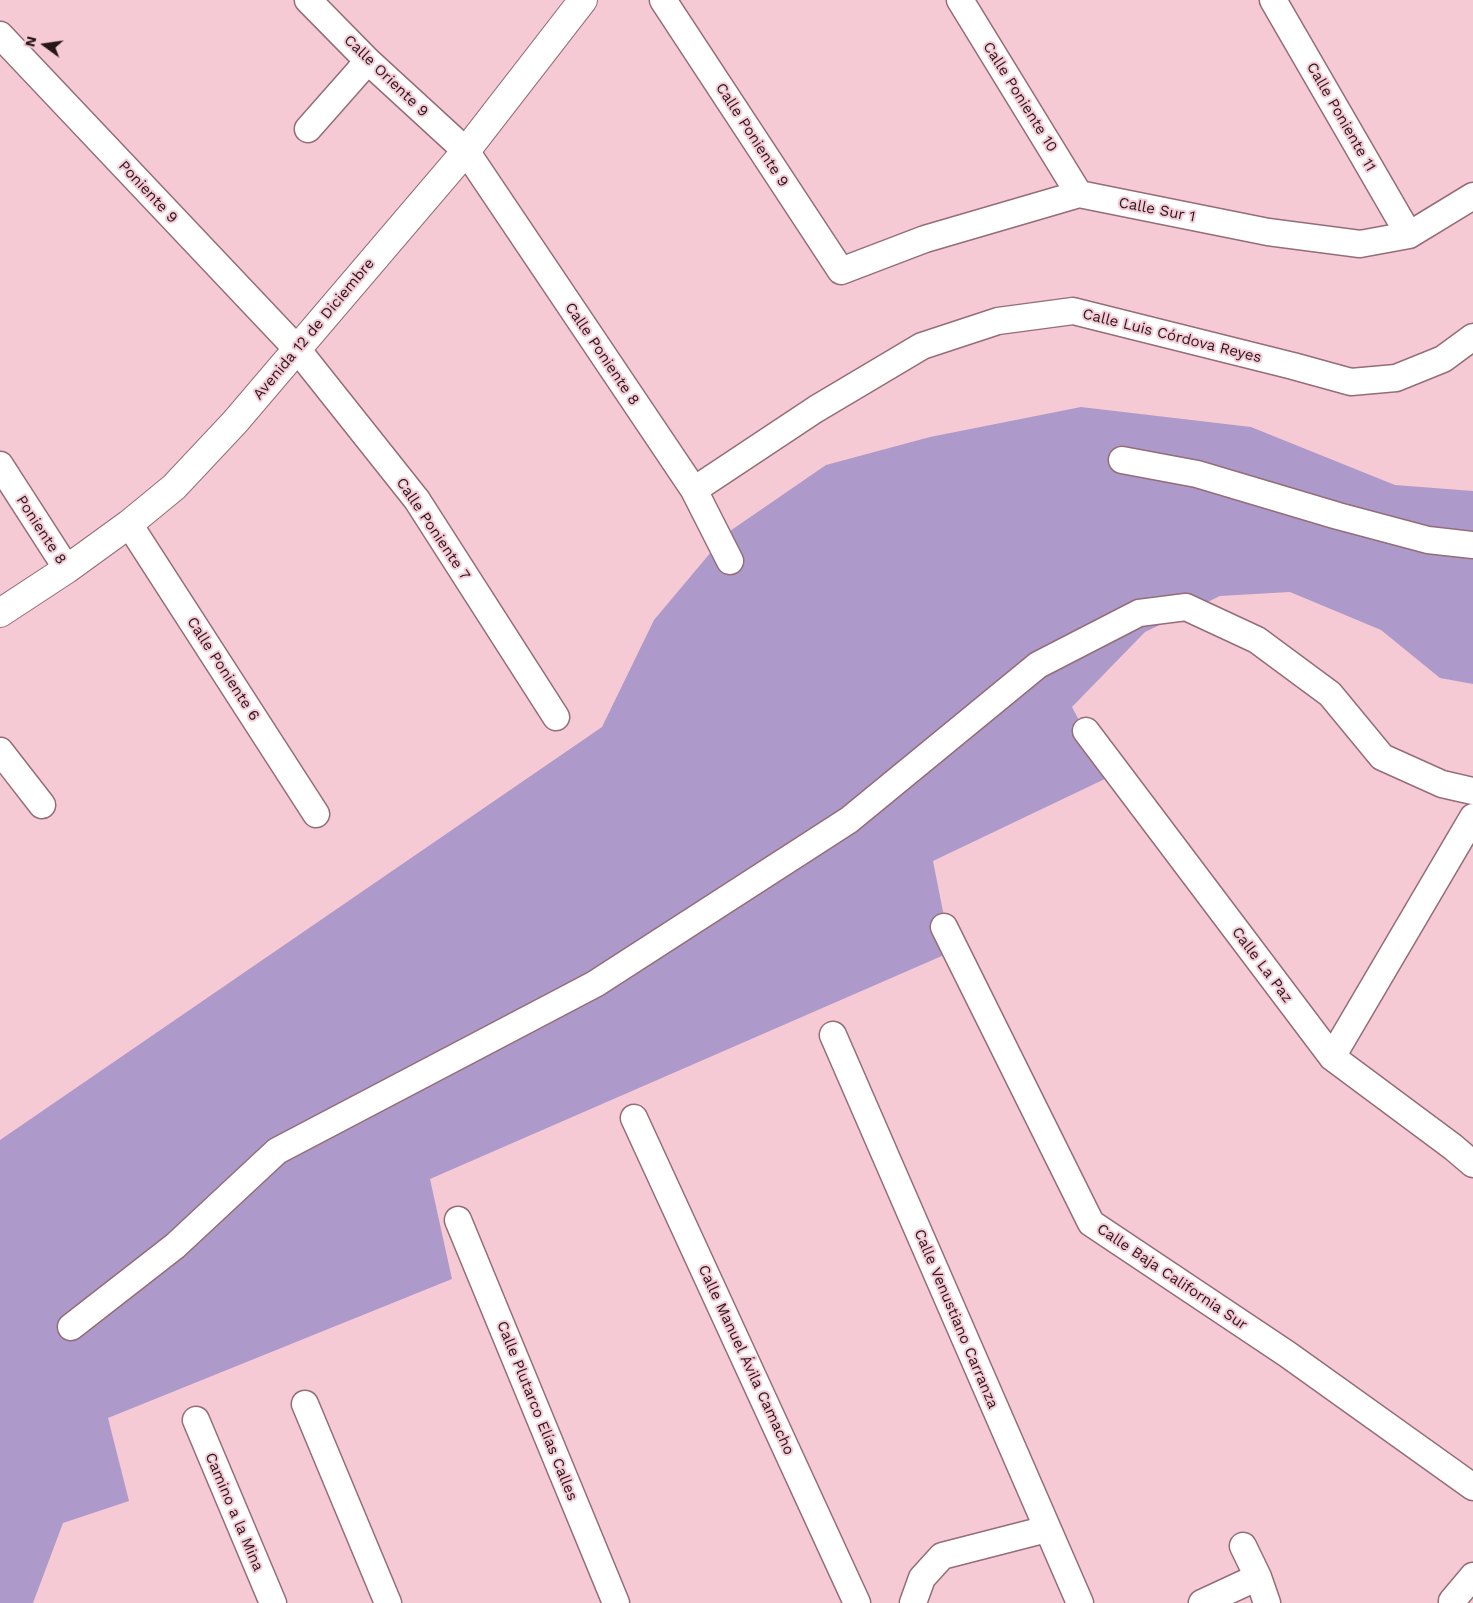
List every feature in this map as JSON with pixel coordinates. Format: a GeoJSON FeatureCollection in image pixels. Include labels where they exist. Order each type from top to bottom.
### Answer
{"type":"FeatureCollection","features":[{"type":"Feature","properties":{"kind":"street","name":"Calle Oriente 9"},"geometry":{"type":"LineString","coordinates":[[308,0],[368,61],[466,151]]}},
{"type":"Feature","properties":{"kind":"street","name":"Avenida 12 de Diciembre"},"geometry":{"type":"LineString","coordinates":[[0,612],[67,569],[129,524],[174,487],[235,422],[466,151],[583,0]]}},
{"type":"Feature","properties":{"kind":"street","name":"Calle Poniente 9"},"geometry":{"type":"LineString","coordinates":[[663,0],[841,271]]}},
{"type":"Feature","properties":{"kind":"street","name":"Calle Poniente 10"},"geometry":{"type":"LineString","coordinates":[[960,0],[1080,194]]}},
{"type":"Feature","properties":{"kind":"street","name":"Calle Poniente 11"},"geometry":{"type":"LineString","coordinates":[[1273,0],[1409,235]]}},
{"type":"Feature","properties":{"kind":"street","name":"Poniente 9"},"geometry":{"type":"LineString","coordinates":[[0,35],[297,349]]}},
{"type":"Feature","properties":{"kind":"street"},"geometry":{"type":"LineString","coordinates":[[308,129],[368,61]]}},
{"type":"Feature","properties":{"kind":"street","name":"Calle Poniente 8"},"geometry":{"type":"LineString","coordinates":[[466,151],[694,490],[730,561]]}},
{"type":"Feature","properties":{"kind":"street","name":"Calle Sur 1"},"geometry":{"type":"LineString","coordinates":[[841,271],[925,240],[1080,194],[1268,232],[1360,244],[1409,235],[1473,196]]}},
{"type":"Feature","properties":{"kind":"street","name":"Calle Luis Córdova Reyes"},"geometry":{"type":"LineString","coordinates":[[694,490],[816,409],[922,346],[998,321],[1073,311],[1351,382],[1396,378],[1443,359],[1473,336]]}},
{"type":"Feature","properties":{"kind":"street","name":"Calle Poniente 7"},"geometry":{"type":"LineString","coordinates":[[297,349],[417,500],[556,717]]}},
{"type":"Feature","properties":{"kind":"street"},"geometry":{"type":"LineString","coordinates":[[1122,460],[1197,474],[1338,516],[1428,540],[1473,545]]}},
{"type":"Feature","properties":{"kind":"street","name":"Poniente 8"},"geometry":{"type":"LineString","coordinates":[[0,465],[67,569]]}},
{"type":"Feature","properties":{"kind":"street","name":"Calle Poniente 6"},"geometry":{"type":"LineString","coordinates":[[129,524],[316,814]]}},
{"type":"Feature","properties":{"kind":"street"},"geometry":{"type":"LineString","coordinates":[[71,1327],[175,1246],[277,1151],[595,984],[849,820],[1038,665],[1139,613],[1186,608],[1257,640],[1330,694],[1382,757],[1442,784],[1473,791]]}},
{"type":"Feature","properties":{"kind":"street","name":"Calle La Paz"},"geometry":{"type":"LineString","coordinates":[[1086,731],[1332,1057],[1454,1147],[1473,1164]]}},
{"type":"Feature","properties":{"kind":"street"},"geometry":{"type":"LineString","coordinates":[[0,751],[42,805]]}},
{"type":"Feature","properties":{"kind":"street"},"geometry":{"type":"LineString","coordinates":[[1332,1057],[1473,817]]}},
{"type":"Feature","properties":{"kind":"street","name":"Calle Baja California Sur"},"geometry":{"type":"LineString","coordinates":[[944,927],[1091,1223],[1287,1354],[1473,1487]]}},
{"type":"Feature","properties":{"kind":"street","name":"Calle Venustiano Carranza"},"geometry":{"type":"LineString","coordinates":[[833,1035],[1080,1603]]}},
{"type":"Feature","properties":{"kind":"street","name":"Calle Manuel Ávila Camacho"},"geometry":{"type":"LineString","coordinates":[[634,1118],[857,1603]]}},
{"type":"Feature","properties":{"kind":"street","name":"Calle Plutarco Elías Calles"},"geometry":{"type":"LineString","coordinates":[[458,1220],[616,1603]]}},
{"type":"Feature","properties":{"kind":"street"},"geometry":{"type":"LineString","coordinates":[[305,1404],[388,1603]]}},
{"type":"Feature","properties":{"kind":"street","name":"Camino a la Mina"},"geometry":{"type":"LineString","coordinates":[[196,1420],[272,1603]]}},
{"type":"Feature","properties":{"kind":"street"},"geometry":{"type":"LineString","coordinates":[[913,1603],[922,1578],[942,1556],[1047,1529]]}},
{"type":"Feature","properties":{"kind":"street"},"geometry":{"type":"LineString","coordinates":[[1243,1546],[1258,1577],[1267,1603]]}},
{"type":"Feature","properties":{"kind":"street"},"geometry":{"type":"LineString","coordinates":[[1452,1601],[1473,1576]]}},
{"type":"Feature","properties":{"kind":"street"},"geometry":{"type":"LineString","coordinates":[[1202,1603],[1258,1577]]}},
{"type":"Feature","properties":{"kind":"shaded area"},"geometry":{"type":"Polygon","coordinates":[[[1081,407],[1251,427],[1395,485],[1473,491],[1473,684],[1440,678],[1381,630],[1290,592],[1220,596],[1145,632],[1072,707],[1109,777],[933,861],[951,952],[430,1179],[452,1279],[108,1418],[129,1501],[63,1523],[33,1603],[0,1603],[0,1140],[602,727],[654,620],[727,533],[826,465],[930,437],[1081,407]]]}}]}
